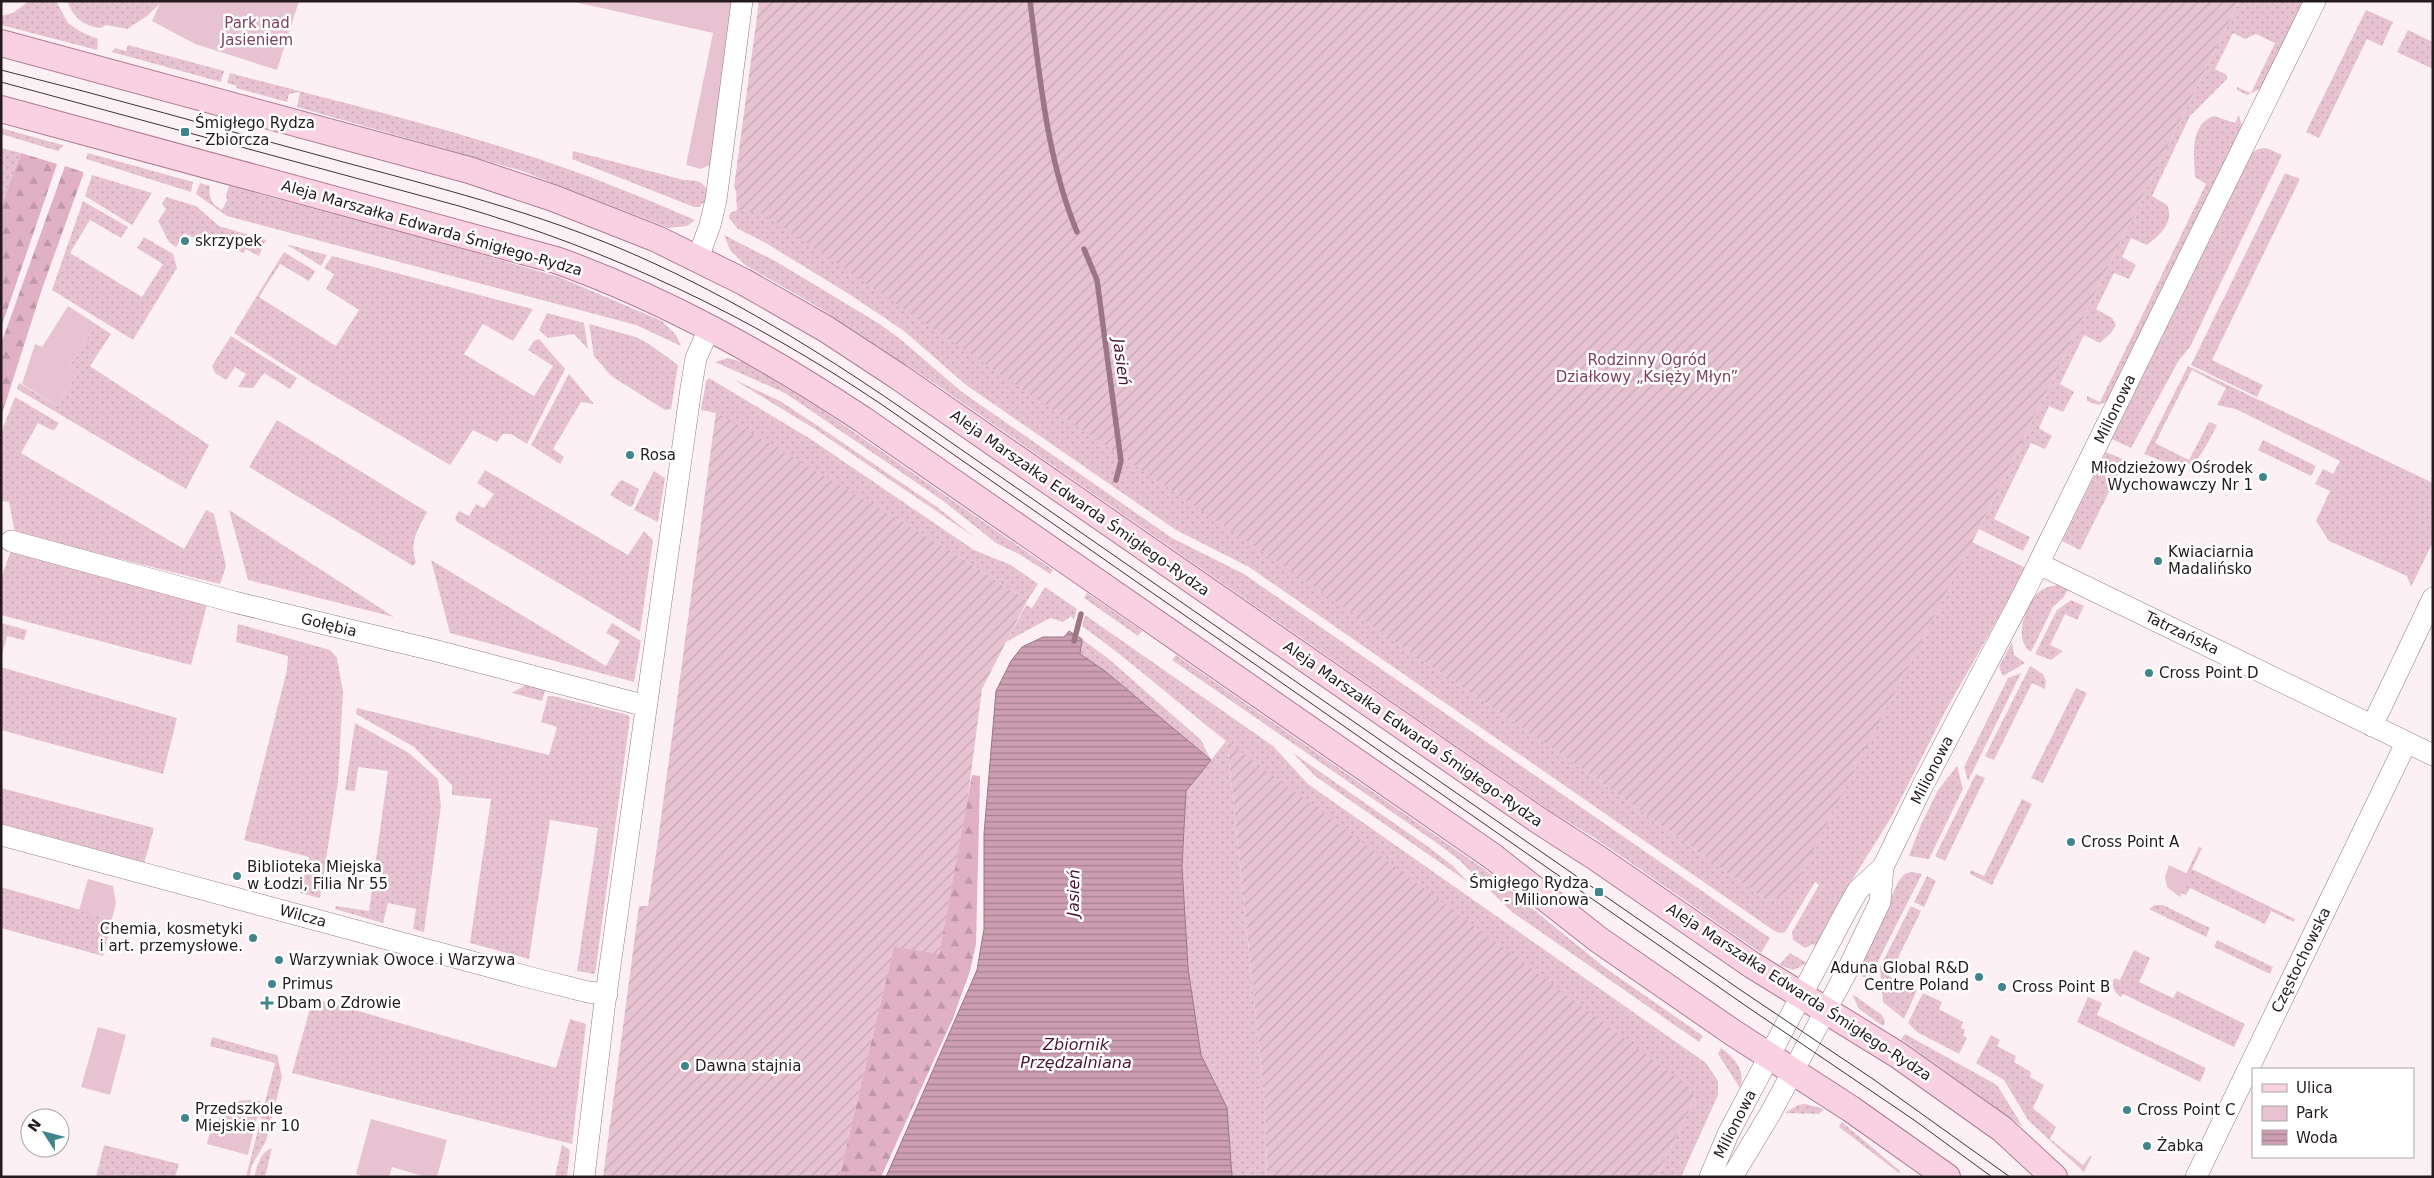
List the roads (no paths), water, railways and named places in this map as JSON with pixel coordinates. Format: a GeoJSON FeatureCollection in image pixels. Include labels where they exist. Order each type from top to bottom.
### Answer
{"type":"FeatureCollection","features":[{"type":"Feature","properties":{"kind":"main road","name":"Aleja Marszałka Edwarda Śmigłego-Rydza"},"geometry":{"type":"LineString","coordinates":[[1,43],[236,106],[517,185],[629,228],[698,258],[798,312],[859,350],[1538,820],[1597,858],[1752,965],[1898,1055],[1984,1116],[2054,1177]]}},
{"type":"Feature","properties":{"kind":"main road","name":"Aleja Marszałka Edwarda Śmigłego-Rydza"},"geometry":{"type":"LineString","coordinates":[[1,109],[556,260],[625,288],[710,327],[780,366],[870,424],[1484,851],[1599,940],[1947,1177]]}},
{"type":"Feature","properties":{"kind":"street"},"geometry":{"type":"LineString","coordinates":[[698,258],[710,225],[716,200],[742,1]]}},
{"type":"Feature","properties":{"kind":"street","name":"Milionowa"},"geometry":{"type":"LineString","coordinates":[[1732,1177],[1826,1011],[1880,902],[1883,867],[1923,785],[2039,564],[2315,1]]}},
{"type":"Feature","properties":{"kind":"street"},"geometry":{"type":"LineString","coordinates":[[584,1177],[606,994],[694,367],[710,327]]}},
{"type":"Feature","properties":{"kind":"street","name":"Gołębia"},"geometry":{"type":"LineString","coordinates":[[12,541],[234,602],[437,651],[646,706]]}},
{"type":"Feature","properties":{"kind":"street","name":"Tatrzańska"},"geometry":{"type":"LineString","coordinates":[[2039,564],[2433,755]]}},
{"type":"Feature","properties":{"kind":"street"},"geometry":{"type":"LineString","coordinates":[[2372,726],[2433,598]]}},
{"type":"Feature","properties":{"kind":"street","name":"Częstochowska"},"geometry":{"type":"LineString","coordinates":[[2196,1177],[2406,743]]}},
{"type":"Feature","properties":{"kind":"street","name":"Wilcza"},"geometry":{"type":"LineString","coordinates":[[1,835],[532,978],[588,992],[606,994]]}},
{"type":"Feature","properties":{"kind":"street","name":"Milionowa"},"geometry":{"type":"LineString","coordinates":[[1710,1177],[1728,1134],[1858,890],[1883,867]]}},
{"type":"Feature","properties":{"kind":"water","name":"Zbiornik Przędzalniana"},"geometry":{"type":"Polygon","coordinates":[[[1069,631],[1082,639],[1080,654],[1105,671],[1211,760],[1186,791],[1182,866],[1188,968],[1201,1055],[1227,1108],[1232,1177],[886,1177],[977,970],[984,929],[984,834],[996,691],[1011,661],[1022,647],[1043,637],[1064,637],[1069,631]]]}},
{"type":"Feature","properties":{"kind":"waterway","name":"Jasień"},"geometry":{"type":"LineString","coordinates":[[1030,1],[1041,89],[1052,148],[1058,176],[1077,232]]}},
{"type":"Feature","properties":{"kind":"waterway","name":"Jasień"},"geometry":{"type":"LineString","coordinates":[[1084,249],[1097,280],[1121,461],[1116,480]]}},
{"type":"Feature","properties":{"kind":"waterway","name":"Jasień"},"geometry":{"type":"LineString","coordinates":[[1074,641],[1081,614]]}},
{"type":"Feature","properties":{"kind":"tram line"},"geometry":{"type":"LineString","coordinates":[[1,70],[524,213],[563,226],[640,257],[741,307],[806,345],[900,407],[1742,991],[1873,1079],[2010,1177]]}},
{"type":"Feature","properties":{"kind":"tram line"},"geometry":{"type":"LineString","coordinates":[[1,82],[459,206],[516,224],[571,243],[678,288],[781,342],[881,404],[1746,1006],[1914,1120],[1992,1177]]}},
{"type":"Feature","properties":{"kind":"place","name":"Śmigłego Rydza - Zbiorcza"},"geometry":{"type":"Point","coordinates":[185,132]}},
{"type":"Feature","properties":{"kind":"place","name":"skrzypek"},"geometry":{"type":"Point","coordinates":[185,241]}},
{"type":"Feature","properties":{"kind":"place","name":"Rosa"},"geometry":{"type":"Point","coordinates":[630,455]}},
{"type":"Feature","properties":{"kind":"place","name":"Młodzieżowy Ośrodek Wychowawczy Nr 1"},"geometry":{"type":"Point","coordinates":[2263,477]}},
{"type":"Feature","properties":{"kind":"place","name":"Kwiaciarnia Madalińsko"},"geometry":{"type":"Point","coordinates":[2158,561]}},
{"type":"Feature","properties":{"kind":"place","name":"Cross Point D"},"geometry":{"type":"Point","coordinates":[2149,673]}},
{"type":"Feature","properties":{"kind":"place","name":"Cross Point A"},"geometry":{"type":"Point","coordinates":[2071,842]}},
{"type":"Feature","properties":{"kind":"place","name":"Biblioteka Miejska w Łodzi, Filia Nr 55"},"geometry":{"type":"Point","coordinates":[237,876]}},
{"type":"Feature","properties":{"kind":"place","name":"Śmigłego Rydza - Milionowa"},"geometry":{"type":"Point","coordinates":[1599,892]}},
{"type":"Feature","properties":{"kind":"place","name":"Chemia, kosmetyki i art. przemysłowe."},"geometry":{"type":"Point","coordinates":[253,938]}},
{"type":"Feature","properties":{"kind":"place","name":"Warzywniak Owoce i Warzywa"},"geometry":{"type":"Point","coordinates":[279,960]}},
{"type":"Feature","properties":{"kind":"place","name":"Aduna Global R&D Centre Poland"},"geometry":{"type":"Point","coordinates":[1979,977]}},
{"type":"Feature","properties":{"kind":"place","name":"Primus"},"geometry":{"type":"Point","coordinates":[272,984]}},
{"type":"Feature","properties":{"kind":"place","name":"Cross Point B"},"geometry":{"type":"Point","coordinates":[2002,987]}},
{"type":"Feature","properties":{"kind":"place","name":"Dbam o Zdrowie"},"geometry":{"type":"Point","coordinates":[267,1003]}},
{"type":"Feature","properties":{"kind":"place","name":"Dawna stajnia"},"geometry":{"type":"Point","coordinates":[685,1066]}},
{"type":"Feature","properties":{"kind":"place","name":"Cross Point C"},"geometry":{"type":"Point","coordinates":[2127,1110]}},
{"type":"Feature","properties":{"kind":"place","name":"Przedszkole Miejskie nr 10"},"geometry":{"type":"Point","coordinates":[185,1118]}},
{"type":"Feature","properties":{"kind":"place","name":"Żabka"},"geometry":{"type":"Point","coordinates":[2147,1146]}},
{"type":"Feature","properties":{"kind":"park label","name":"Park nad Jasieniem"},"geometry":{"type":"Point","coordinates":[257,32]}},
{"type":"Feature","properties":{"kind":"park label","name":"Rodzinny Ogród Działkowy „Księży Młyn”"},"geometry":{"type":"Point","coordinates":[1647,368]}}]}
